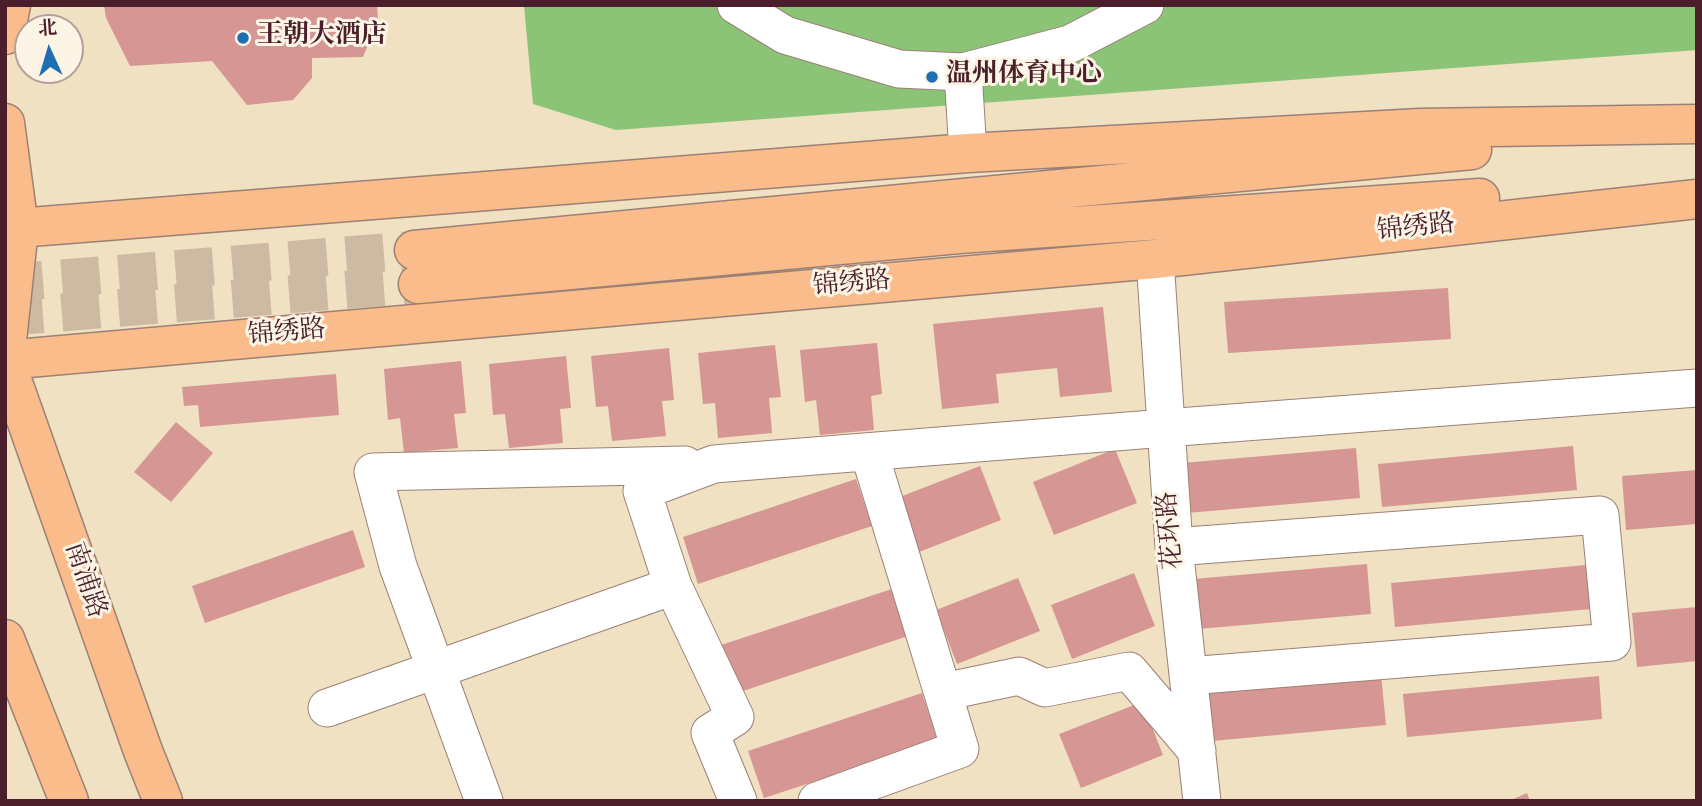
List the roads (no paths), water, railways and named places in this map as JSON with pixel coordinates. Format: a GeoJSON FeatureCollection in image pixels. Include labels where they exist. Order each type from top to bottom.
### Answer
{"type":"FeatureCollection","features":[{"type":"Feature","properties":{"kind":"main road"},"geometry":{"type":"LineString","coordinates":[[5,35],[11,5]]}},
{"type":"Feature","properties":{"kind":"main road","name":"南浦路"},"geometry":{"type":"LineString","coordinates":[[5,123],[12,229],[5,360],[138,738],[163,801]]}},
{"type":"Feature","properties":{"kind":"main road","name":"锦绣路"},"geometry":{"type":"LineString","coordinates":[[12,229],[968,153],[1420,128],[1697,127]]}},
{"type":"Feature","properties":{"kind":"main road","name":"锦绣路"},"geometry":{"type":"LineString","coordinates":[[1697,127],[416,267],[959,234],[1697,184]]}},
{"type":"Feature","properties":{"kind":"main road","name":"锦绣路"},"geometry":{"type":"LineString","coordinates":[[5,360],[1155,259],[1697,199]]}},
{"type":"Feature","properties":{"kind":"main road"},"geometry":{"type":"LineString","coordinates":[[5,639],[69,801]]}},
{"type":"Feature","properties":{"kind":"street"},"geometry":{"type":"LineString","coordinates":[[736,5],[785,35],[899,69],[962,72],[1070,44],[1145,5]]}},
{"type":"Feature","properties":{"kind":"street"},"geometry":{"type":"LineString","coordinates":[[962,72],[968,153]]}},
{"type":"Feature","properties":{"kind":"street","name":"花环路"},"geometry":{"type":"LineString","coordinates":[[1155,259],[1174,547],[1202,801]]}},
{"type":"Feature","properties":{"kind":"street"},"geometry":{"type":"LineString","coordinates":[[484,801],[398,566],[373,472],[714,464],[1697,388]]}},
{"type":"Feature","properties":{"kind":"street"},"geometry":{"type":"LineString","coordinates":[[817,801],[960,749],[869,452]]}},
{"type":"Feature","properties":{"kind":"street"},"geometry":{"type":"LineString","coordinates":[[714,464],[642,491],[673,586],[735,717],[710,733],[738,801]]}},
{"type":"Feature","properties":{"kind":"street"},"geometry":{"type":"LineString","coordinates":[[1174,547],[1600,516],[1612,642],[1188,676]]}},
{"type":"Feature","properties":{"kind":"street"},"geometry":{"type":"LineString","coordinates":[[327,708],[673,586]]}},
{"type":"Feature","properties":{"kind":"street"},"geometry":{"type":"LineString","coordinates":[[943,692],[1019,676],[1045,688],[1129,671],[1197,751]]}},
{"type":"Feature","properties":{"kind":"tunnel"},"geometry":{"type":"LineString","coordinates":[[5,283],[414,250]]}},
{"type":"Feature","properties":{"kind":"tunnel"},"geometry":{"type":"LineString","coordinates":[[5,317],[418,284]]}},
{"type":"Feature","properties":{"kind":"place","name":"王朝大酒店"},"geometry":{"type":"Point","coordinates":[243,38]}},
{"type":"Feature","properties":{"kind":"place","name":"温州体育中心"},"geometry":{"type":"Point","coordinates":[932,77]}}]}
